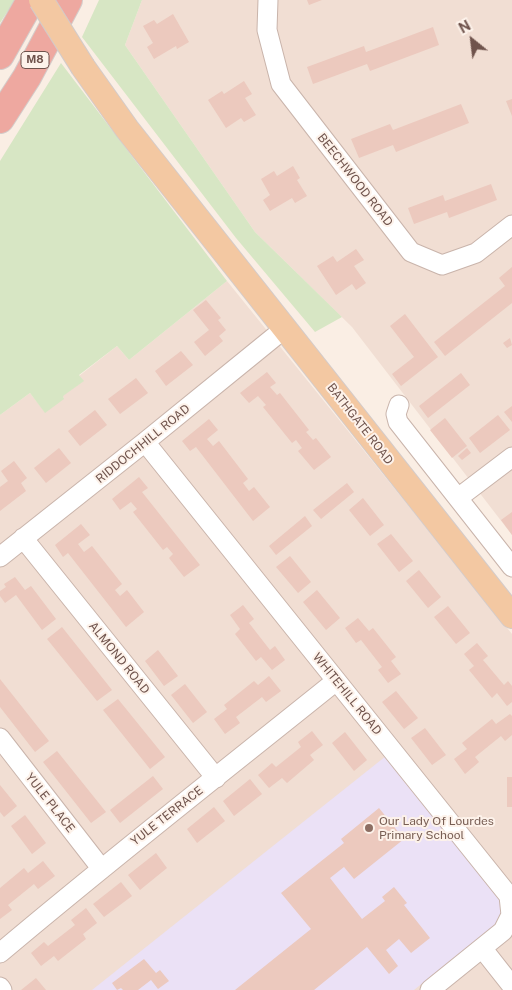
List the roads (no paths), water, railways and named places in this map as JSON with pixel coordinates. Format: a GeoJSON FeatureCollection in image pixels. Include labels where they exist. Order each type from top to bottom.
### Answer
{"type":"FeatureCollection","features":[{"type":"Feature","properties":{"kind":"highway","name":"M8"},"geometry":{"type":"LineString","coordinates":[[0,55],[31,0]]}},
{"type":"Feature","properties":{"kind":"highway","name":"M8"},"geometry":{"type":"LineString","coordinates":[[0,119],[26,77],[68,0]]}},
{"type":"Feature","properties":{"kind":"main road","name":"BATHGATE ROAD"},"geometry":{"type":"LineString","coordinates":[[41,0],[83,67],[127,130],[512,616]]}},
{"type":"Feature","properties":{"kind":"street","name":"BEECHWOOD ROAD"},"geometry":{"type":"LineString","coordinates":[[268,0],[267,30],[281,84],[411,252],[442,265],[476,253],[512,225]]}},
{"type":"Feature","properties":{"kind":"street","name":"RIDDOCHHILL ROAD"},"geometry":{"type":"LineString","coordinates":[[0,557],[284,329]]}},
{"type":"Feature","properties":{"kind":"street"},"geometry":{"type":"LineString","coordinates":[[399,405],[396,414],[398,422],[512,567]]}},
{"type":"Feature","properties":{"kind":"street","name":"WHITEHILL ROAD"},"geometry":{"type":"LineString","coordinates":[[145,442],[509,896],[511,915],[503,931],[430,990]]}},
{"type":"Feature","properties":{"kind":"street"},"geometry":{"type":"LineString","coordinates":[[458,498],[512,457]]}},
{"type":"Feature","properties":{"kind":"street","name":"ALMOND ROAD"},"geometry":{"type":"LineString","coordinates":[[23,538],[216,778]]}},
{"type":"Feature","properties":{"kind":"street","name":"YULE TERRACE"},"geometry":{"type":"LineString","coordinates":[[0,953],[101,868],[336,681]]}},
{"type":"Feature","properties":{"kind":"street","name":"YULE PLACE"},"geometry":{"type":"LineString","coordinates":[[0,738],[101,868]]}},
{"type":"Feature","properties":{"kind":"street"},"geometry":{"type":"LineString","coordinates":[[482,948],[512,986]]}},
{"type":"Feature","properties":{"kind":"place","name":"Our Lady Of Lourdes Primary School"},"geometry":{"type":"Point","coordinates":[369,828]}}]}
